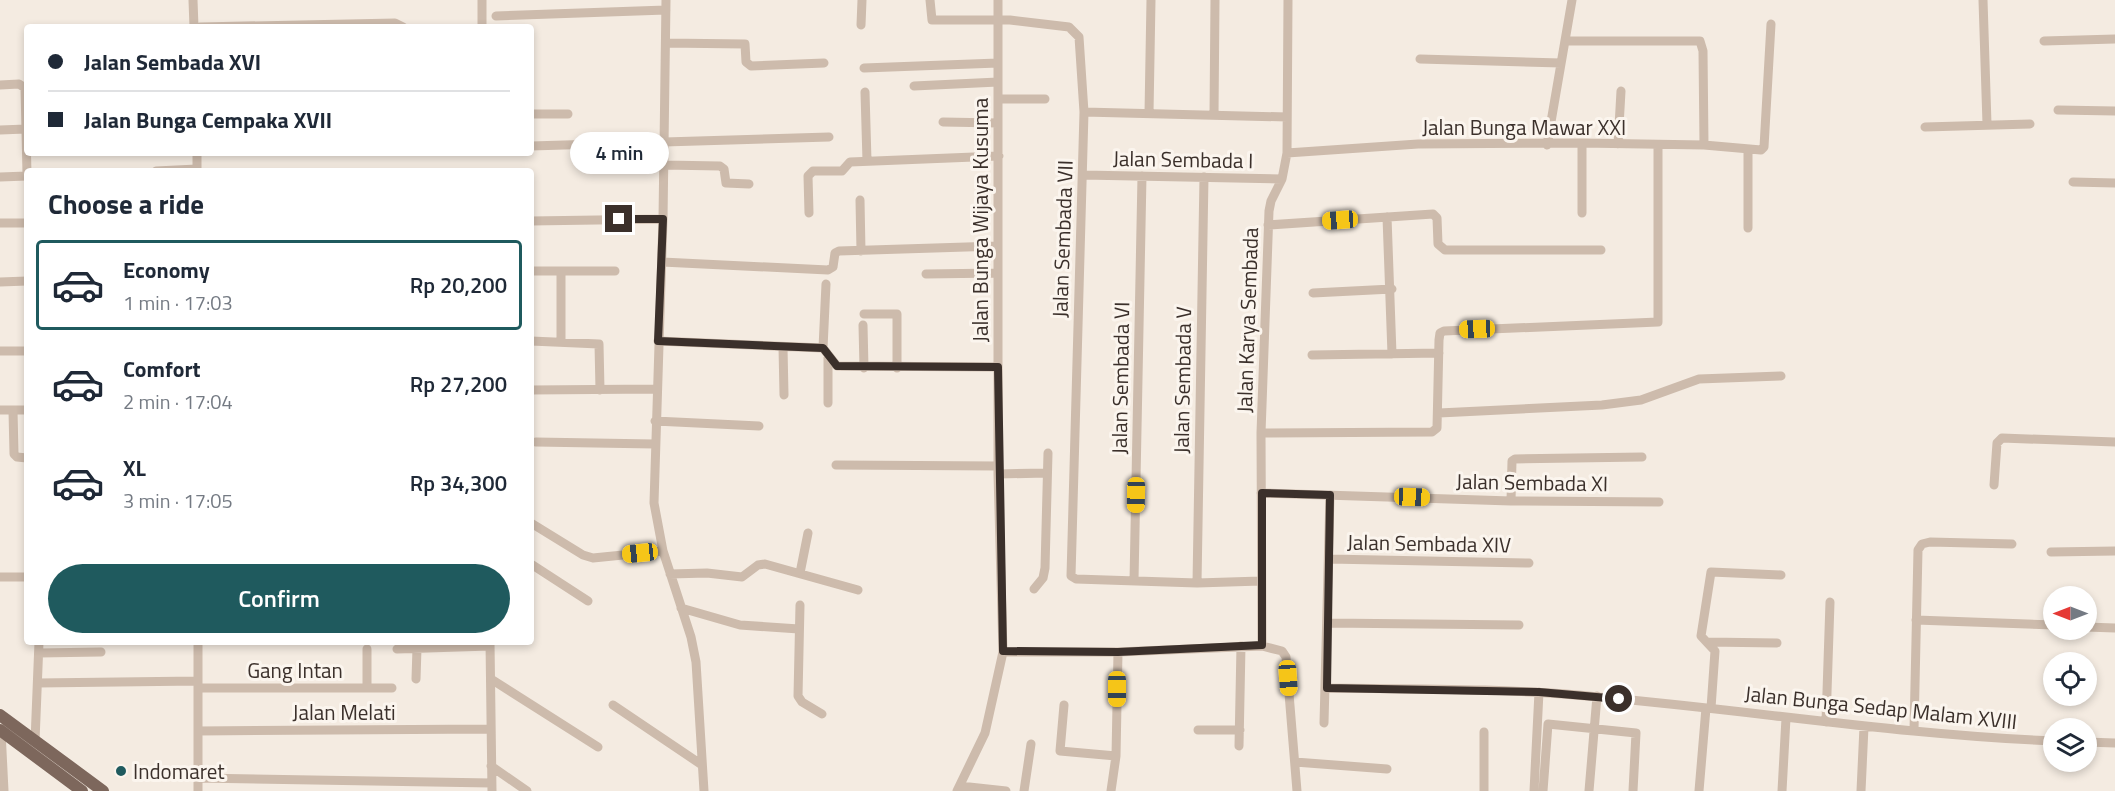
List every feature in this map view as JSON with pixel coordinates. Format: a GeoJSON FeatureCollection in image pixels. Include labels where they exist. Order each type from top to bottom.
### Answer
{"type":"FeatureCollection","features":[{"type":"Feature","properties":{"kind":"main road"},"geometry":{"type":"LineString","coordinates":[[0,715],[103,791]]}},
{"type":"Feature","properties":{"kind":"main road"},"geometry":{"type":"LineString","coordinates":[[1,730],[82,791]]}},
{"type":"Feature","properties":{"kind":"street"},"geometry":{"type":"LineString","coordinates":[[193,0],[194,24]]}},
{"type":"Feature","properties":{"kind":"street"},"geometry":{"type":"LineString","coordinates":[[483,0],[483,24]]}},
{"type":"Feature","properties":{"kind":"street"},"geometry":{"type":"LineString","coordinates":[[861,25],[862,0]]}},
{"type":"Feature","properties":{"kind":"street"},"geometry":{"type":"LineString","coordinates":[[930,0],[932,20],[998,20]]}},
{"type":"Feature","properties":{"kind":"street","name":"Jalan Bunga Wijaya Kusuma"},"geometry":{"type":"LineString","coordinates":[[959,789],[985,733],[1003,651],[998,470],[998,0]]}},
{"type":"Feature","properties":{"kind":"street"},"geometry":{"type":"LineString","coordinates":[[1149,113],[1151,0]]}},
{"type":"Feature","properties":{"kind":"street"},"geometry":{"type":"LineString","coordinates":[[1214,115],[1215,0]]}},
{"type":"Feature","properties":{"kind":"street","name":"Jalan Karya Sembada"},"geometry":{"type":"LineString","coordinates":[[1262,645],[1261,434],[1268,225],[1270,201],[1282,179],[1287,153],[1288,0]]}},
{"type":"Feature","properties":{"kind":"street"},"geometry":{"type":"LineString","coordinates":[[1547,145],[1572,0]]}},
{"type":"Feature","properties":{"kind":"street"},"geometry":{"type":"LineString","coordinates":[[1983,0],[1987,124]]}},
{"type":"Feature","properties":{"kind":"street"},"geometry":{"type":"LineString","coordinates":[[496,16],[666,5],[662,262],[654,444],[654,509],[663,551],[696,662],[704,791]]}},
{"type":"Feature","properties":{"kind":"street","name":"Jalan Sembada VII"},"geometry":{"type":"LineString","coordinates":[[998,20],[1074,30],[1079,37],[1084,112],[1083,175],[1070,571],[1071,576],[1076,579],[1134,581]]}},
{"type":"Feature","properties":{"kind":"street"},"geometry":{"type":"LineString","coordinates":[[360,24],[397,24]]}},
{"type":"Feature","properties":{"kind":"street","name":"Jalan Bunga Mawar XXI"},"geometry":{"type":"LineString","coordinates":[[1287,153],[1418,144],[1704,145],[1761,150],[1764,147],[1771,24]]}},
{"type":"Feature","properties":{"kind":"street"},"geometry":{"type":"LineString","coordinates":[[2044,41],[2115,39]]}},
{"type":"Feature","properties":{"kind":"street"},"geometry":{"type":"LineString","coordinates":[[1566,41],[1700,40],[1703,51],[1704,145]]}},
{"type":"Feature","properties":{"kind":"street"},"geometry":{"type":"LineString","coordinates":[[666,43],[745,44],[746,62],[751,66],[824,63]]}},
{"type":"Feature","properties":{"kind":"street"},"geometry":{"type":"LineString","coordinates":[[1420,59],[1561,63]]}},
{"type":"Feature","properties":{"kind":"street"},"geometry":{"type":"LineString","coordinates":[[864,68],[998,63]]}},
{"type":"Feature","properties":{"kind":"street"},"geometry":{"type":"LineString","coordinates":[[914,86],[998,82]]}},
{"type":"Feature","properties":{"kind":"street"},"geometry":{"type":"LineString","coordinates":[[0,85],[19,84],[24,87]]}},
{"type":"Feature","properties":{"kind":"street"},"geometry":{"type":"LineString","coordinates":[[1618,144],[1621,91]]}},
{"type":"Feature","properties":{"kind":"street"},"geometry":{"type":"LineString","coordinates":[[865,92],[867,161]]}},
{"type":"Feature","properties":{"kind":"street"},"geometry":{"type":"LineString","coordinates":[[998,99],[1045,99]]}},
{"type":"Feature","properties":{"kind":"street"},"geometry":{"type":"LineString","coordinates":[[2058,110],[2115,111]]}},
{"type":"Feature","properties":{"kind":"street"},"geometry":{"type":"LineString","coordinates":[[1084,112],[1287,117]]}},
{"type":"Feature","properties":{"kind":"street"},"geometry":{"type":"LineString","coordinates":[[534,114],[568,114]]}},
{"type":"Feature","properties":{"kind":"street"},"geometry":{"type":"LineString","coordinates":[[943,122],[998,123]]}},
{"type":"Feature","properties":{"kind":"street"},"geometry":{"type":"LineString","coordinates":[[1924,127],[2030,124]]}},
{"type":"Feature","properties":{"kind":"street"},"geometry":{"type":"LineString","coordinates":[[0,130],[24,129]]}},
{"type":"Feature","properties":{"kind":"street"},"geometry":{"type":"LineString","coordinates":[[534,146],[829,137]]}},
{"type":"Feature","properties":{"kind":"street"},"geometry":{"type":"LineString","coordinates":[[1582,143],[1582,213]]}},
{"type":"Feature","properties":{"kind":"street"},"geometry":{"type":"LineString","coordinates":[[1261,434],[1426,433],[1437,428],[1439,335],[1444,331],[1658,322],[1658,146]]}},
{"type":"Feature","properties":{"kind":"street"},"geometry":{"type":"LineString","coordinates":[[1748,150],[1748,228]]}},
{"type":"Feature","properties":{"kind":"street"},"geometry":{"type":"LineString","coordinates":[[809,213],[810,172],[842,171],[850,162],[999,156]]}},
{"type":"Feature","properties":{"kind":"street"},"geometry":{"type":"LineString","coordinates":[[664,165],[720,166],[724,169],[726,183],[749,184]]}},
{"type":"Feature","properties":{"kind":"street"},"geometry":{"type":"LineString","coordinates":[[0,177],[24,175]]}},
{"type":"Feature","properties":{"kind":"street","name":"Jalan Sembada I"},"geometry":{"type":"LineString","coordinates":[[1083,175],[1282,179]]}},
{"type":"Feature","properties":{"kind":"street","name":"Jalan Sembada VI"},"geometry":{"type":"LineString","coordinates":[[1134,581],[1142,176]]}},
{"type":"Feature","properties":{"kind":"street","name":"Jalan Sembada V"},"geometry":{"type":"LineString","coordinates":[[1197,583],[1204,177]]}},
{"type":"Feature","properties":{"kind":"street"},"geometry":{"type":"LineString","coordinates":[[2073,182],[2115,183]]}},
{"type":"Feature","properties":{"kind":"street"},"geometry":{"type":"LineString","coordinates":[[860,200],[861,251]]}},
{"type":"Feature","properties":{"kind":"street"},"geometry":{"type":"LineString","coordinates":[[1268,225],[1418,213],[1436,216],[1438,244],[1445,250],[1601,250]]}},
{"type":"Feature","properties":{"kind":"street"},"geometry":{"type":"LineString","coordinates":[[1387,217],[1392,290],[1392,354]]}},
{"type":"Feature","properties":{"kind":"street"},"geometry":{"type":"LineString","coordinates":[[534,221],[663,219]]}},
{"type":"Feature","properties":{"kind":"street"},"geometry":{"type":"LineString","coordinates":[[0,223],[24,223]]}},
{"type":"Feature","properties":{"kind":"street"},"geometry":{"type":"LineString","coordinates":[[662,262],[828,270],[833,267],[837,251],[998,246]]}},
{"type":"Feature","properties":{"kind":"street"},"geometry":{"type":"LineString","coordinates":[[534,272],[615,272]]}},
{"type":"Feature","properties":{"kind":"street"},"geometry":{"type":"LineString","coordinates":[[561,272],[561,342]]}},
{"type":"Feature","properties":{"kind":"street"},"geometry":{"type":"LineString","coordinates":[[926,274],[998,273]]}},
{"type":"Feature","properties":{"kind":"street"},"geometry":{"type":"LineString","coordinates":[[0,282],[24,281]]}},
{"type":"Feature","properties":{"kind":"street"},"geometry":{"type":"LineString","coordinates":[[826,284],[825,352],[828,403]]}},
{"type":"Feature","properties":{"kind":"street"},"geometry":{"type":"LineString","coordinates":[[1313,293],[1392,290]]}},
{"type":"Feature","properties":{"kind":"street"},"geometry":{"type":"LineString","coordinates":[[864,314],[897,314],[897,368]]}},
{"type":"Feature","properties":{"kind":"street"},"geometry":{"type":"LineString","coordinates":[[863,325],[864,368]]}},
{"type":"Feature","properties":{"kind":"street"},"geometry":{"type":"LineString","coordinates":[[534,341],[596,342],[600,346],[600,390]]}},
{"type":"Feature","properties":{"kind":"street"},"geometry":{"type":"LineString","coordinates":[[658,341],[783,347],[825,352],[837,366],[864,368],[998,367]]}},
{"type":"Feature","properties":{"kind":"street"},"geometry":{"type":"LineString","coordinates":[[783,347],[784,394]]}},
{"type":"Feature","properties":{"kind":"street"},"geometry":{"type":"LineString","coordinates":[[0,351],[24,351]]}},
{"type":"Feature","properties":{"kind":"street"},"geometry":{"type":"LineString","coordinates":[[1312,355],[1439,353]]}},
{"type":"Feature","properties":{"kind":"street"},"geometry":{"type":"LineString","coordinates":[[1439,413],[1602,405],[1641,400],[1699,379],[1780,376]]}},
{"type":"Feature","properties":{"kind":"street"},"geometry":{"type":"LineString","coordinates":[[534,390],[657,389]]}},
{"type":"Feature","properties":{"kind":"street"},"geometry":{"type":"LineString","coordinates":[[0,410],[24,410]]}},
{"type":"Feature","properties":{"kind":"street"},"geometry":{"type":"LineString","coordinates":[[13,411],[14,454],[24,458]]}},
{"type":"Feature","properties":{"kind":"street"},"geometry":{"type":"LineString","coordinates":[[656,421],[759,426]]}},
{"type":"Feature","properties":{"kind":"street"},"geometry":{"type":"LineString","coordinates":[[1994,485],[1997,443],[2002,438],[2115,442]]}},
{"type":"Feature","properties":{"kind":"street"},"geometry":{"type":"LineString","coordinates":[[536,442],[654,444]]}},
{"type":"Feature","properties":{"kind":"street"},"geometry":{"type":"LineString","coordinates":[[1034,589],[1043,578],[1045,568],[1048,453]]}},
{"type":"Feature","properties":{"kind":"street"},"geometry":{"type":"LineString","coordinates":[[1511,501],[1512,461],[1515,459],[1642,457]]}},
{"type":"Feature","properties":{"kind":"street"},"geometry":{"type":"LineString","coordinates":[[836,465],[1046,473]]}},
{"type":"Feature","properties":{"kind":"street","name":"Jalan Sembada XI"},"geometry":{"type":"LineString","coordinates":[[1262,493],[1511,501],[1659,502]]}},
{"type":"Feature","properties":{"kind":"street"},"geometry":{"type":"LineString","coordinates":[[1324,723],[1327,688],[1330,495]]}},
{"type":"Feature","properties":{"kind":"street"},"geometry":{"type":"LineString","coordinates":[[534,525],[588,557],[663,551]]}},
{"type":"Feature","properties":{"kind":"street"},"geometry":{"type":"LineString","coordinates":[[800,573],[808,533]]}},
{"type":"Feature","properties":{"kind":"street"},"geometry":{"type":"LineString","coordinates":[[1914,730],[1916,558],[1922,544],[1930,542],[2012,544]]}},
{"type":"Feature","properties":{"kind":"street"},"geometry":{"type":"LineString","coordinates":[[2051,552],[2115,551]]}},
{"type":"Feature","properties":{"kind":"street","name":"Jalan Sembada XIV"},"geometry":{"type":"LineString","coordinates":[[1329,559],[1529,562]]}},
{"type":"Feature","properties":{"kind":"street"},"geometry":{"type":"LineString","coordinates":[[670,574],[707,573],[742,577],[762,564],[858,590]]}},
{"type":"Feature","properties":{"kind":"street"},"geometry":{"type":"LineString","coordinates":[[534,566],[588,601]]}},
{"type":"Feature","properties":{"kind":"street"},"geometry":{"type":"LineString","coordinates":[[1699,791],[1715,651],[1701,633],[1711,572],[1781,575]]}},
{"type":"Feature","properties":{"kind":"street"},"geometry":{"type":"LineString","coordinates":[[0,577],[24,577]]}},
{"type":"Feature","properties":{"kind":"street"},"geometry":{"type":"LineString","coordinates":[[1134,581],[1197,583],[1262,581]]}},
{"type":"Feature","properties":{"kind":"street"},"geometry":{"type":"LineString","coordinates":[[1826,722],[1830,602]]}},
{"type":"Feature","properties":{"kind":"street"},"geometry":{"type":"LineString","coordinates":[[801,604],[798,696],[802,702],[822,714]]}},
{"type":"Feature","properties":{"kind":"street"},"geometry":{"type":"LineString","coordinates":[[681,608],[740,625],[799,629]]}},
{"type":"Feature","properties":{"kind":"street"},"geometry":{"type":"LineString","coordinates":[[1916,620],[2043,625]]}},
{"type":"Feature","properties":{"kind":"street"},"geometry":{"type":"LineString","coordinates":[[1328,623],[1519,625]]}},
{"type":"Feature","properties":{"kind":"street"},"geometry":{"type":"LineString","coordinates":[[2097,627],[2115,628]]}},
{"type":"Feature","properties":{"kind":"street"},"geometry":{"type":"LineString","coordinates":[[1708,642],[1777,643]]}},
{"type":"Feature","properties":{"kind":"street"},"geometry":{"type":"LineString","coordinates":[[35,741],[39,645]]}},
{"type":"Feature","properties":{"kind":"street"},"geometry":{"type":"LineString","coordinates":[[198,645],[198,791]]}},
{"type":"Feature","properties":{"kind":"street"},"geometry":{"type":"LineString","coordinates":[[397,649],[472,645]]}},
{"type":"Feature","properties":{"kind":"street"},"geometry":{"type":"LineString","coordinates":[[198,778],[491,787],[490,645]]}},
{"type":"Feature","properties":{"kind":"street"},"geometry":{"type":"LineString","coordinates":[[1003,651],[1118,652],[1262,645],[1282,651],[1286,657],[1297,791]]}},
{"type":"Feature","properties":{"kind":"street"},"geometry":{"type":"LineString","coordinates":[[1239,746],[1241,646]]}},
{"type":"Feature","properties":{"kind":"street"},"geometry":{"type":"LineString","coordinates":[[416,680],[417,648]]}},
{"type":"Feature","properties":{"kind":"street"},"geometry":{"type":"LineString","coordinates":[[367,649],[367,688]]}},
{"type":"Feature","properties":{"kind":"street"},"geometry":{"type":"LineString","coordinates":[[39,653],[101,652]]}},
{"type":"Feature","properties":{"kind":"street"},"geometry":{"type":"LineString","coordinates":[[1111,791],[1116,756],[1118,652]]}},
{"type":"Feature","properties":{"kind":"street"},"geometry":{"type":"LineString","coordinates":[[491,679],[598,747]]}},
{"type":"Feature","properties":{"kind":"street","name":"Gang Intan"},"geometry":{"type":"LineString","coordinates":[[38,682],[392,688]]}},
{"type":"Feature","properties":{"kind":"street","name":"Jalan Bunga Sedap Malam XVIII"},"geometry":{"type":"LineString","coordinates":[[1327,688],[1539,692],[1597,696],[1864,727],[1992,739],[2043,741]]}},
{"type":"Feature","properties":{"kind":"street"},"geometry":{"type":"LineString","coordinates":[[1534,791],[1539,692]]}},
{"type":"Feature","properties":{"kind":"street"},"geometry":{"type":"LineString","coordinates":[[1589,791],[1597,696]]}},
{"type":"Feature","properties":{"kind":"street"},"geometry":{"type":"LineString","coordinates":[[613,705],[702,765]]}},
{"type":"Feature","properties":{"kind":"street"},"geometry":{"type":"LineString","coordinates":[[1064,705],[1060,751],[1116,756]]}},
{"type":"Feature","properties":{"kind":"street"},"geometry":{"type":"LineString","coordinates":[[1782,791],[1786,718]]}},
{"type":"Feature","properties":{"kind":"street"},"geometry":{"type":"LineString","coordinates":[[1543,791],[1548,724],[1636,733],[1633,791]]}},
{"type":"Feature","properties":{"kind":"street"},"geometry":{"type":"LineString","coordinates":[[1861,791],[1864,727]]}},
{"type":"Feature","properties":{"kind":"street","name":"Jalan Melati"},"geometry":{"type":"LineString","coordinates":[[198,731],[491,729]]}},
{"type":"Feature","properties":{"kind":"street"},"geometry":{"type":"LineString","coordinates":[[1,730],[4,791]]}},
{"type":"Feature","properties":{"kind":"street"},"geometry":{"type":"LineString","coordinates":[[1198,730],[1240,730]]}},
{"type":"Feature","properties":{"kind":"street"},"geometry":{"type":"LineString","coordinates":[[1484,732],[1484,791]]}},
{"type":"Feature","properties":{"kind":"street"},"geometry":{"type":"LineString","coordinates":[[2097,742],[2115,743]]}},
{"type":"Feature","properties":{"kind":"street"},"geometry":{"type":"LineString","coordinates":[[1024,791],[1031,744]]}},
{"type":"Feature","properties":{"kind":"street"},"geometry":{"type":"LineString","coordinates":[[1294,762],[1387,769]]}},
{"type":"Feature","properties":{"kind":"street"},"geometry":{"type":"LineString","coordinates":[[491,766],[527,791]]}},
{"type":"Feature","properties":{"kind":"street"},"geometry":{"type":"LineString","coordinates":[[959,789],[1006,791]]}},
{"type":"Feature","properties":{"kind":"place","name":"Indomaret"},"geometry":{"type":"Point","coordinates":[121,771]}},
{"type":"Feature","properties":{"kind":"route"},"geometry":{"type":"LineString","coordinates":[[619,219],[663,219],[658,341],[823,348],[833,364],[837,366],[864,368],[998,367],[998,474],[1003,651],[1118,652],[1262,645],[1262,493],[1330,495],[1327,688],[1539,692],[1619,699]]}}]}
